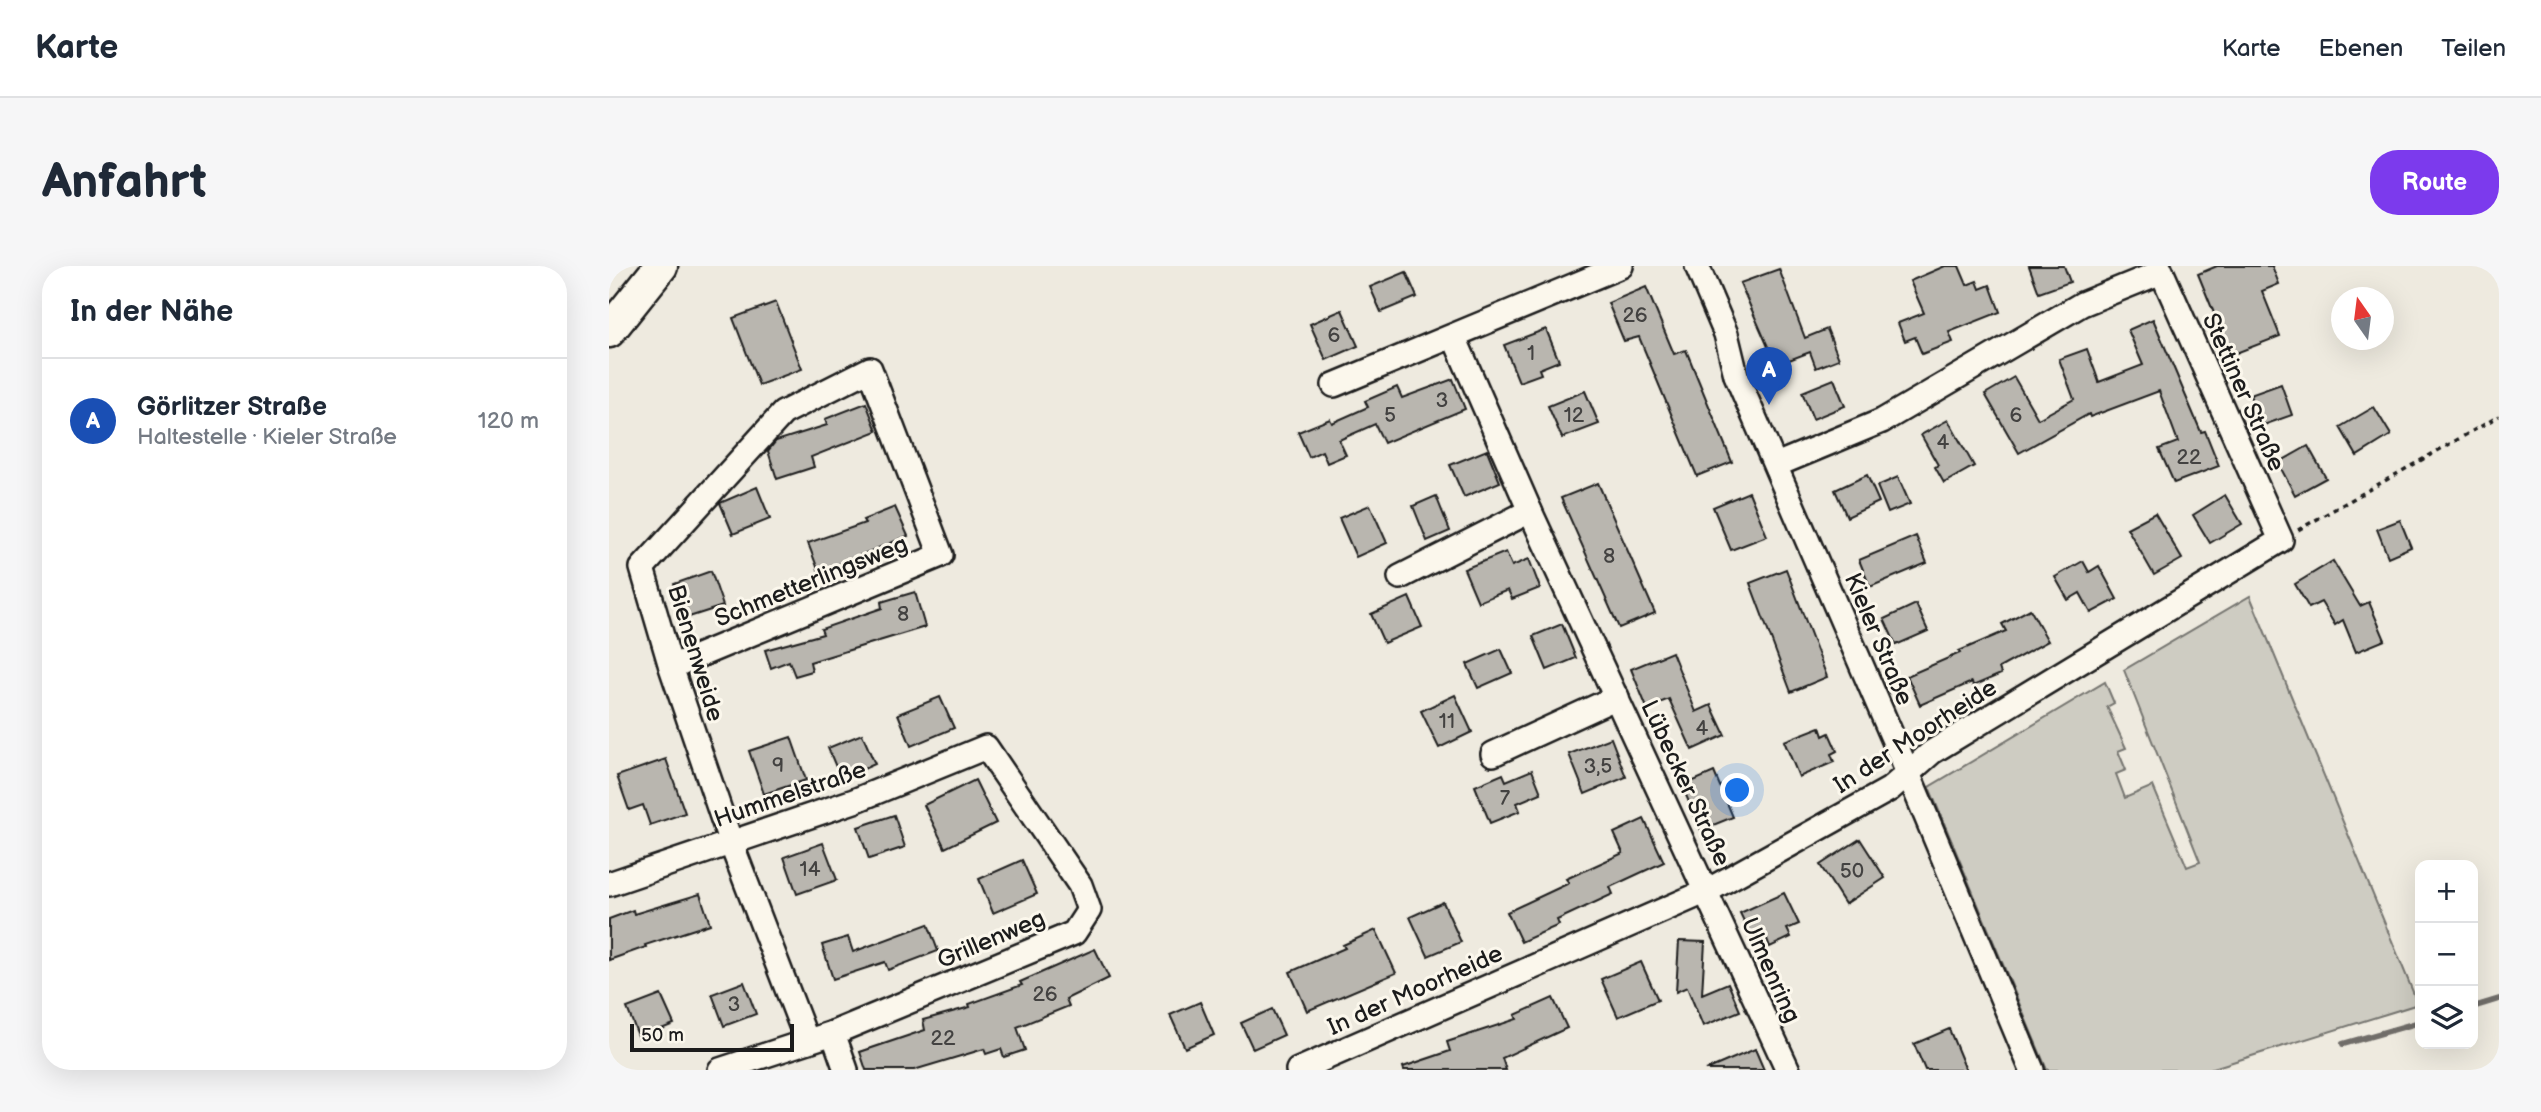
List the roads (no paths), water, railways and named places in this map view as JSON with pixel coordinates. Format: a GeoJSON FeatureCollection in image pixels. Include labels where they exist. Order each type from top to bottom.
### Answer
{"type":"FeatureCollection","features":[{"type":"Feature","properties":{"kind":"main road"},"geometry":{"type":"LineString","coordinates":[[609,331],[661,266]]}},
{"type":"Feature","properties":{"kind":"street"},"geometry":{"type":"LineString","coordinates":[[1333,385],[1621,266]]}},
{"type":"Feature","properties":{"kind":"street","name":"Kieler Straße"},"geometry":{"type":"LineString","coordinates":[[1697,266],[1726,334],[1735,375],[1908,773],[2032,1070]]}},
{"type":"Feature","properties":{"kind":"street"},"geometry":{"type":"LineString","coordinates":[[1776,465],[1882,421],[2082,304],[2160,269]]}},
{"type":"Feature","properties":{"kind":"street","name":"Stettiner Straße"},"geometry":{"type":"LineString","coordinates":[[2160,269],[2281,540]]}},
{"type":"Feature","properties":{"kind":"street","name":"Lübecker Straße"},"geometry":{"type":"LineString","coordinates":[[1454,337],[1530,511],[1707,891]]}},
{"type":"Feature","properties":{"kind":"street","name":"Bienenweide"},"geometry":{"type":"LineString","coordinates":[[807,1041],[731,843],[671,667],[642,568],[783,413],[870,369]]}},
{"type":"Feature","properties":{"kind":"street","name":"Schmetterlingsweg"},"geometry":{"type":"LineString","coordinates":[[671,667],[941,555],[870,369]]}},
{"type":"Feature","properties":{"kind":"street"},"geometry":{"type":"LineString","coordinates":[[1400,577],[1530,511]]}},
{"type":"Feature","properties":{"kind":"street","name":"In der Moorheide"},"geometry":{"type":"LineString","coordinates":[[1298,1070],[1707,891],[1890,789],[1932,751],[2281,540]]}},
{"type":"Feature","properties":{"kind":"street","name":"Lübecker Straße"},"geometry":{"type":"LineString","coordinates":[[1493,754],[1617,697]]}},
{"type":"Feature","properties":{"kind":"street","name":"Hummelstraße"},"geometry":{"type":"LineString","coordinates":[[609,884],[855,801],[986,747]]}},
{"type":"Feature","properties":{"kind":"street","name":"Grillenweg"},"geometry":{"type":"LineString","coordinates":[[720,1070],[833,1033],[1074,933],[1089,911],[1080,885],[986,747]]}},
{"type":"Feature","properties":{"kind":"street","name":"Ulmenring"},"geometry":{"type":"LineString","coordinates":[[1707,891],[1788,1070]]}},
{"type":"Feature","properties":{"kind":"street"},"geometry":{"type":"LineString","coordinates":[[833,1033],[846,1070]]}},
{"type":"Feature","properties":{"kind":"waterway"},"geometry":{"type":"LineString","coordinates":[[2478,1005],[2499,999]]}},
{"type":"Feature","properties":{"kind":"waterway"},"geometry":{"type":"LineString","coordinates":[[2343,1044],[2415,1023]]}},
{"type":"Feature","properties":{"kind":"place","name":"Görlitzer Straße"},"geometry":{"type":"Point","coordinates":[1769,405]}}]}
